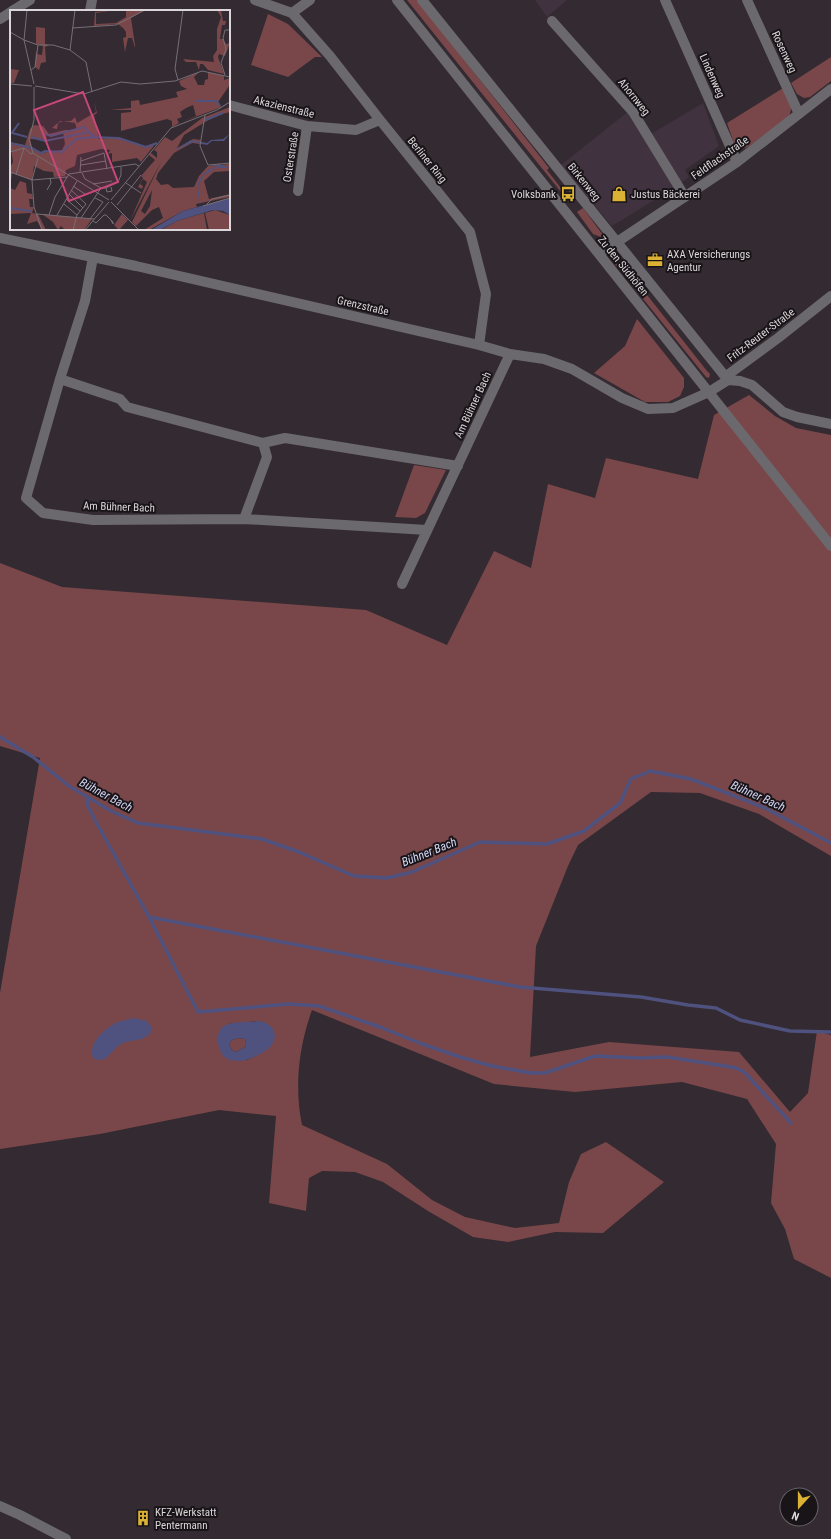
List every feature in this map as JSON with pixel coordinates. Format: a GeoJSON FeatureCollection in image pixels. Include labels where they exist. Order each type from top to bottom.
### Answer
{"type":"FeatureCollection","features":[{"type":"Feature","properties":{"kind":"street"},"geometry":{"type":"LineString","coordinates":[[14,10],[30,0]]}},
{"type":"Feature","properties":{"kind":"street"},"geometry":{"type":"LineString","coordinates":[[90,10],[92,0]]}},
{"type":"Feature","properties":{"kind":"street","name":"Berliner Ring"},"geometry":{"type":"LineString","coordinates":[[255,0],[292,13],[330,56],[470,232],[486,294],[479,345]]}},
{"type":"Feature","properties":{"kind":"street"},"geometry":{"type":"LineString","coordinates":[[292,13],[310,0]]}},
{"type":"Feature","properties":{"kind":"street","name":"Zu den Südhöfen"},"geometry":{"type":"LineString","coordinates":[[397,0],[831,546]]}},
{"type":"Feature","properties":{"kind":"street","name":"Birkenweg"},"geometry":{"type":"LineString","coordinates":[[422,0],[728,380]]}},
{"type":"Feature","properties":{"kind":"street","name":"Lindenweg"},"geometry":{"type":"LineString","coordinates":[[665,0],[737,162]]}},
{"type":"Feature","properties":{"kind":"street","name":"Rosenweg"},"geometry":{"type":"LineString","coordinates":[[747,0],[799,114]]}},
{"type":"Feature","properties":{"kind":"street"},"geometry":{"type":"LineString","coordinates":[[0,19],[10,12]]}},
{"type":"Feature","properties":{"kind":"street","name":"Ahornweg"},"geometry":{"type":"LineString","coordinates":[[552,21],[633,112],[685,197]]}},
{"type":"Feature","properties":{"kind":"street","name":"Feldflachstraße"},"geometry":{"type":"LineString","coordinates":[[599,254],[737,162],[831,89]]}},
{"type":"Feature","properties":{"kind":"street","name":"Akazienstraße"},"geometry":{"type":"LineString","coordinates":[[230,105],[307,126],[356,130],[380,120]]}},
{"type":"Feature","properties":{"kind":"street","name":"Osterstraße"},"geometry":{"type":"LineString","coordinates":[[298,191],[307,126]]}},
{"type":"Feature","properties":{"kind":"street","name":"Grenzstraße"},"geometry":{"type":"LineString","coordinates":[[0,238],[143,267],[479,345],[510,354],[544,359],[572,369],[622,398],[648,409],[673,408],[709,392]]}},
{"type":"Feature","properties":{"kind":"street","name":"Am Bühner Bach"},"geometry":{"type":"LineString","coordinates":[[93,257],[85,301],[60,379],[26,498],[43,513],[93,520],[244,519],[427,530]]}},
{"type":"Feature","properties":{"kind":"street","name":"Fritz-Reuter-Straße"},"geometry":{"type":"LineString","coordinates":[[709,392],[728,380],[729,374],[831,296]]}},
{"type":"Feature","properties":{"kind":"street","name":"Am Bühner Bach"},"geometry":{"type":"LineString","coordinates":[[402,584],[510,354]]}},
{"type":"Feature","properties":{"kind":"street"},"geometry":{"type":"LineString","coordinates":[[60,379],[120,399],[127,407],[263,443],[285,438],[458,466]]}},
{"type":"Feature","properties":{"kind":"street"},"geometry":{"type":"LineString","coordinates":[[728,380],[740,381],[752,385],[783,412],[797,417],[831,424]]}},
{"type":"Feature","properties":{"kind":"street"},"geometry":{"type":"LineString","coordinates":[[244,519],[267,457],[263,443]]}},
{"type":"Feature","properties":{"kind":"street"},"geometry":{"type":"LineString","coordinates":[[0,1506],[66,1539]]}},
{"type":"Feature","properties":{"kind":"shaded area"},"geometry":{"type":"Polygon","coordinates":[[[407,0],[417,0],[549,168],[547,170],[567,196],[565,197],[407,0]]]}},
{"type":"Feature","properties":{"kind":"shaded area"},"geometry":{"type":"Polygon","coordinates":[[[535,0],[567,0],[547,17],[535,0]]]}},
{"type":"Feature","properties":{"kind":"shaded area"},"geometry":{"type":"Polygon","coordinates":[[[268,14],[288,24],[322,57],[315,57],[288,77],[251,65],[268,14]]]}},
{"type":"Feature","properties":{"kind":"shaded area"},"geometry":{"type":"Polygon","coordinates":[[[831,57],[831,81],[810,97],[804,98],[797,94],[791,83],[831,57]]]}},
{"type":"Feature","properties":{"kind":"shaded area"},"geometry":{"type":"Polygon","coordinates":[[[783,88],[792,106],[789,117],[748,147],[742,149],[735,146],[727,123],[783,88]]]}},
{"type":"Feature","properties":{"kind":"shaded area"},"geometry":{"type":"Polygon","coordinates":[[[703,103],[719,146],[685,170],[689,177],[674,188],[612,226],[561,165],[634,107],[651,134],[703,103]]]}},
{"type":"Feature","properties":{"kind":"shaded area"},"geometry":{"type":"Polygon","coordinates":[[[583,208],[603,235],[601,237],[593,234],[577,212],[583,208]]]}},
{"type":"Feature","properties":{"kind":"shaded area"},"geometry":{"type":"Polygon","coordinates":[[[614,253],[710,374],[709,378],[706,377],[611,259],[610,255],[614,253]]]}},
{"type":"Feature","properties":{"kind":"shaded area"},"geometry":{"type":"Polygon","coordinates":[[[637,319],[684,378],[684,387],[680,396],[668,402],[645,402],[594,373],[625,346],[637,319]]]}},
{"type":"Feature","properties":{"kind":"shaded area"},"geometry":{"type":"Polygon","coordinates":[[[749,395],[775,416],[796,428],[831,435],[831,856],[759,814],[700,793],[651,792],[578,845],[568,866],[536,946],[530,1057],[609,1042],[739,1052],[790,1112],[808,1093],[817,1031],[831,1035],[831,1278],[794,1259],[785,1229],[771,1203],[776,1144],[747,1099],[682,1082],[575,1092],[494,1084],[312,1010],[304,1038],[299,1066],[298,1096],[302,1125],[387,1164],[432,1200],[465,1217],[515,1228],[559,1223],[569,1182],[581,1154],[606,1142],[664,1182],[603,1233],[555,1232],[508,1242],[473,1237],[428,1211],[383,1182],[355,1172],[322,1171],[309,1178],[306,1211],[269,1203],[276,1116],[219,1110],[100,1134],[0,1149],[0,993],[40,758],[0,746],[0,563],[62,587],[366,610],[447,645],[494,551],[531,568],[548,484],[595,498],[606,458],[698,479],[714,415],[749,395]],[[258,1021],[229,1024],[219,1045],[247,1060],[270,1047],[258,1021]]]}},
{"type":"Feature","properties":{"kind":"shaded area"},"geometry":{"type":"Polygon","coordinates":[[[414,465],[446,470],[425,513],[416,518],[395,517],[414,465]]]}},
{"type":"Feature","properties":{"kind":"shaded area"},"geometry":{"type":"Polygon","coordinates":[[[238,1038],[245,1039],[246,1044],[245,1047],[236,1052],[232,1050],[229,1044],[232,1040],[238,1038]]]}},
{"type":"Feature","properties":{"kind":"water"},"geometry":{"type":"Polygon","coordinates":[[[133,1018],[147,1021],[152,1028],[150,1034],[142,1039],[125,1042],[118,1046],[105,1059],[99,1060],[93,1058],[92,1048],[96,1039],[100,1035],[114,1024],[133,1018]]]}},
{"type":"Feature","properties":{"kind":"water"},"geometry":{"type":"Polygon","coordinates":[[[258,1021],[271,1026],[273,1029],[275,1037],[271,1046],[252,1058],[244,1061],[233,1061],[226,1058],[220,1051],[218,1042],[221,1029],[232,1023],[258,1021]],[[238,1038],[232,1040],[229,1044],[232,1050],[236,1052],[245,1047],[245,1039],[238,1038]]]}},
{"type":"Feature","properties":{"kind":"waterway","name":"Bühner Bach"},"geometry":{"type":"LineString","coordinates":[[0,737],[33,757],[69,786],[111,811],[138,823],[262,839],[299,852],[354,876],[387,878],[412,872],[480,842],[547,844],[584,831],[620,803],[631,779],[650,771],[691,779],[765,808],[831,843]]}},
{"type":"Feature","properties":{"kind":"waterway"},"geometry":{"type":"LineString","coordinates":[[87,797],[88,806],[96,822],[149,917],[520,987],[641,997],[716,1008],[740,1020],[790,1031],[831,1032]]}},
{"type":"Feature","properties":{"kind":"waterway"},"geometry":{"type":"LineString","coordinates":[[149,917],[198,1012],[289,1004],[319,1006],[460,1057],[492,1066],[531,1073],[545,1073],[595,1056],[639,1058],[667,1057],[736,1068],[744,1072],[791,1123]]}},
{"type":"Feature","properties":{"kind":"place","name":"Volksbank"},"geometry":{"type":"Point","coordinates":[568,194]}},
{"type":"Feature","properties":{"kind":"place","name":"Justus Bäckerei"},"geometry":{"type":"Point","coordinates":[619,194]}},
{"type":"Feature","properties":{"kind":"place","name":"AXA Versicherungs Agentur"},"geometry":{"type":"Point","coordinates":[655,260]}},
{"type":"Feature","properties":{"kind":"place","name":"KFZ-Werkstatt Pentermann"},"geometry":{"type":"Point","coordinates":[143,1518]}}]}
